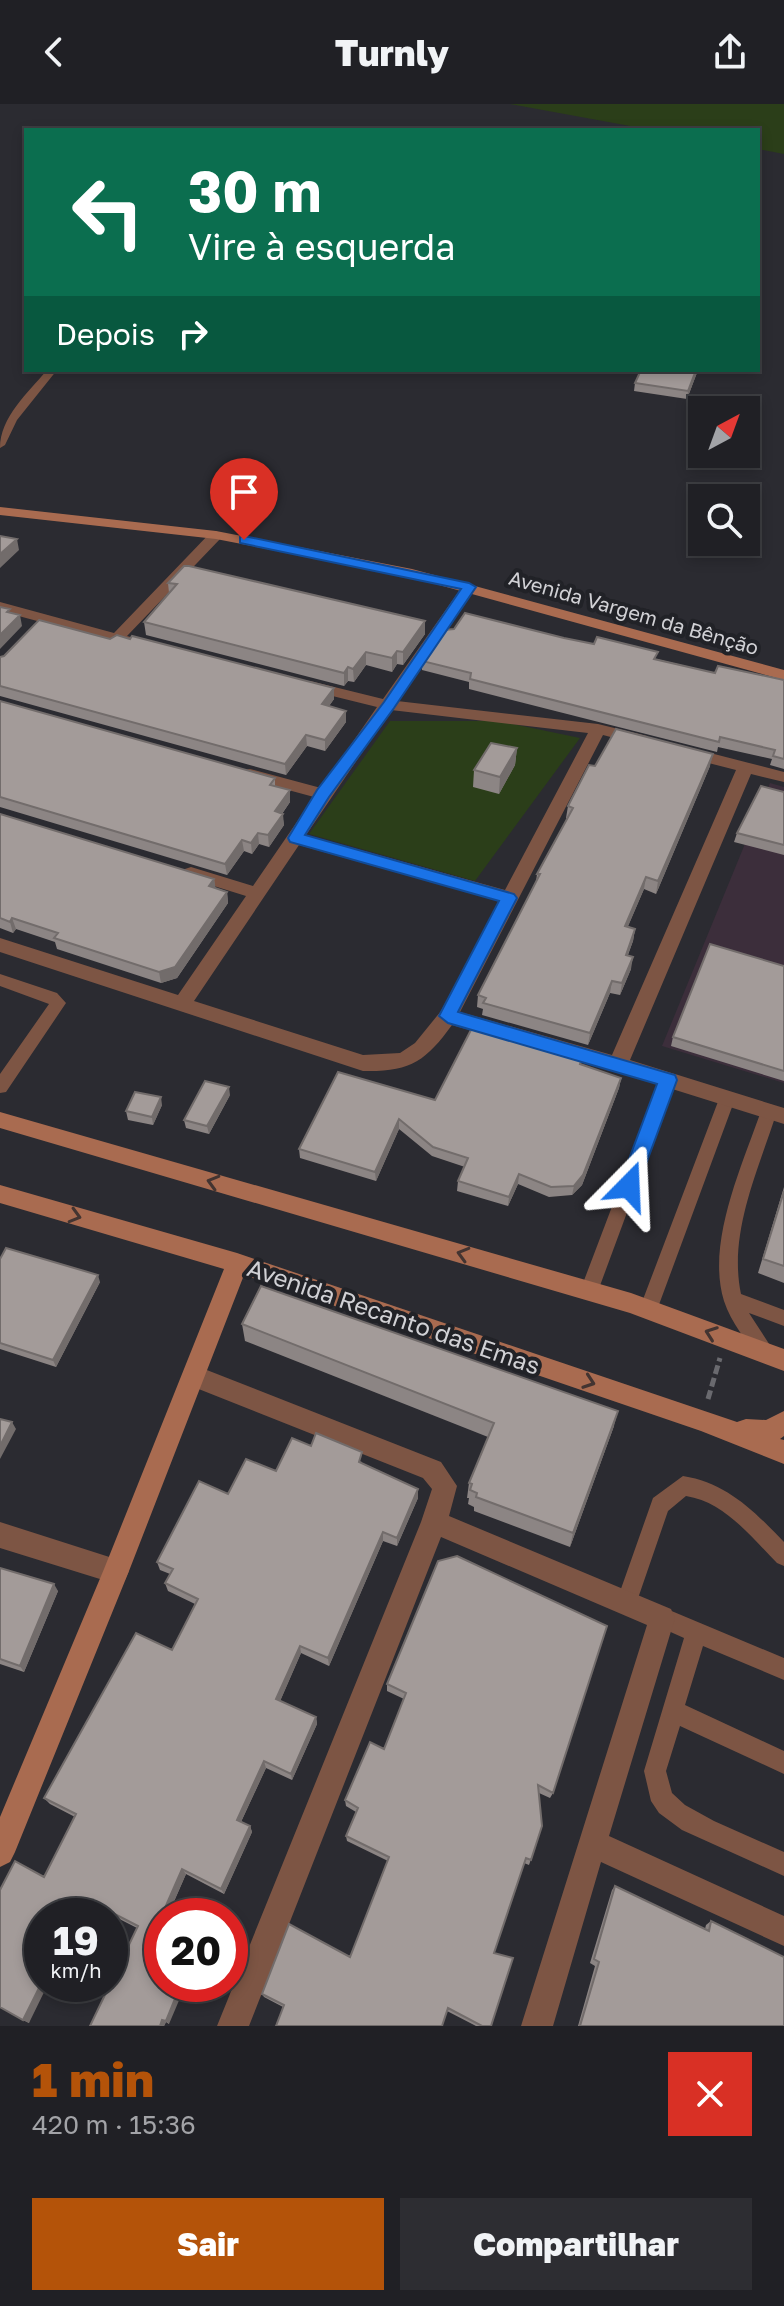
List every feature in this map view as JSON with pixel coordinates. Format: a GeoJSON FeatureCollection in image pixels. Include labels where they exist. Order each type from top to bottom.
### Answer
{"type":"FeatureCollection","features":[{"type":"Feature","properties":{"kind":"street","name":"Avenida Vargem da Bênção"},"geometry":{"type":"LineString","coordinates":[[2,512],[216,535],[412,573],[784,675]]}},
{"type":"Feature","properties":{"kind":"street"},"geometry":{"type":"LineString","coordinates":[[117,638],[191,572],[216,535]]}},
{"type":"Feature","properties":{"kind":"street"},"geometry":{"type":"LineString","coordinates":[[182,1004],[323,794],[389,705],[432,628],[469,587]]}},
{"type":"Feature","properties":{"kind":"street"},"geometry":{"type":"LineString","coordinates":[[0,606],[38,623],[162,649]]}},
{"type":"Feature","properties":{"kind":"street"},"geometry":{"type":"LineString","coordinates":[[298,683],[389,705],[598,729],[784,777]]}},
{"type":"Feature","properties":{"kind":"street"},"geometry":{"type":"LineString","coordinates":[[0,945],[363,1063],[387,1065],[408,1060],[425,1047],[448,1016],[598,729]]}},
{"type":"Feature","properties":{"kind":"street"},"geometry":{"type":"LineString","coordinates":[[618,1064],[746,767]]}},
{"type":"Feature","properties":{"kind":"street"},"geometry":{"type":"LineString","coordinates":[[230,768],[323,794]]}},
{"type":"Feature","properties":{"kind":"street"},"geometry":{"type":"LineString","coordinates":[[296,838],[509,898]]}},
{"type":"Feature","properties":{"kind":"street"},"geometry":{"type":"LineString","coordinates":[[166,865],[257,893]]}},
{"type":"Feature","properties":{"kind":"street"},"geometry":{"type":"LineString","coordinates":[[448,1016],[618,1064],[777,1114]]}},
{"type":"Feature","properties":{"kind":"street"},"geometry":{"type":"LineString","coordinates":[[0,1120],[589,1291],[726,1338],[778,1360]]}},
{"type":"Feature","properties":{"kind":"street","name":"Avenida Recanto das Emas"},"geometry":{"type":"LineString","coordinates":[[0,1194],[237,1263],[702,1420],[784,1452]]}},
{"type":"Feature","properties":{"kind":"street"},"geometry":{"type":"LineString","coordinates":[[0,1852],[116,1571],[237,1263]]}},
{"type":"Feature","properties":{"kind":"street"},"geometry":{"type":"LineString","coordinates":[[194,1376],[432,1470],[445,1486],[434,1522],[233,2026]]}},
{"type":"Feature","properties":{"kind":"street"},"geometry":{"type":"LineString","coordinates":[[726,1429],[769,1432],[784,1422]]}},
{"type":"Feature","properties":{"kind":"street"},"geometry":{"type":"LineString","coordinates":[[434,1522],[662,1618],[537,2026]]}},
{"type":"Feature","properties":{"kind":"street"},"geometry":{"type":"LineString","coordinates":[[0,1535],[116,1571]]}},
{"type":"Feature","properties":{"kind":"street"},"geometry":{"type":"LineString","coordinates":[[592,1843],[784,1931]]}},
{"type":"Feature","properties":{"kind":"lane"},"geometry":{"type":"LineString","coordinates":[[0,445],[12,419],[50,372]]}},
{"type":"Feature","properties":{"kind":"lane"},"geometry":{"type":"LineString","coordinates":[[0,980],[52,997],[58,1003],[0,1087]]}},
{"type":"Feature","properties":{"kind":"lane"},"geometry":{"type":"LineString","coordinates":[[589,1291],[668,1080]]}},
{"type":"Feature","properties":{"kind":"lane"},"geometry":{"type":"LineString","coordinates":[[648,1310],[727,1099]]}},
{"type":"Feature","properties":{"kind":"lane"},"geometry":{"type":"LineString","coordinates":[[777,1114],[738,1212],[727,1267],[733,1299],[743,1320],[778,1360]]}},
{"type":"Feature","properties":{"kind":"lane"},"geometry":{"type":"LineString","coordinates":[[733,1299],[784,1318]]}},
{"type":"Feature","properties":{"kind":"lane"},"geometry":{"type":"LineString","coordinates":[[627,1603],[660,1505],[683,1486],[701,1487],[721,1496],[784,1556]]}},
{"type":"Feature","properties":{"kind":"lane"},"geometry":{"type":"LineString","coordinates":[[662,1618],[784,1669]]}},
{"type":"Feature","properties":{"kind":"lane"},"geometry":{"type":"LineString","coordinates":[[696,1633],[655,1771],[657,1790],[665,1804],[681,1816],[784,1864]]}},
{"type":"Feature","properties":{"kind":"lane"},"geometry":{"type":"LineString","coordinates":[[673,1711],[784,1763]]}},
{"type":"Feature","properties":{"kind":"path"},"geometry":{"type":"LineString","coordinates":[[702,1420],[726,1338]]}},
{"type":"Feature","properties":{"kind":"shaded area"},"geometry":{"type":"Polygon","coordinates":[[[770,783],[784,787],[784,1083],[662,1046],[770,783]]]}},
{"type":"Feature","properties":{"kind":"green space"},"geometry":{"type":"Polygon","coordinates":[[[510,104],[784,104],[784,154],[760,149],[760,128],[641,128],[510,104]]]}},
{"type":"Feature","properties":{"kind":"green space"},"geometry":{"type":"Polygon","coordinates":[[[390,721],[498,721],[580,738],[475,881],[309,834],[390,721]]]}},
{"type":"Feature","properties":{"kind":"building"},"geometry":{"type":"Polygon","coordinates":[[[640,372],[695,372],[688,391],[635,383],[640,372]]]}},
{"type":"Feature","properties":{"kind":"building"},"geometry":{"type":"Polygon","coordinates":[[[0,536],[17,539],[0,554],[0,536]]]}},
{"type":"Feature","properties":{"kind":"building"},"geometry":{"type":"Polygon","coordinates":[[[184,566],[425,621],[403,652],[397,651],[392,658],[366,652],[353,669],[348,667],[344,673],[144,622],[177,584],[168,583],[184,566]]]}},
{"type":"Feature","properties":{"kind":"building"},"geometry":{"type":"Polygon","coordinates":[[[0,607],[20,615],[0,635],[0,607]]]}},
{"type":"Feature","properties":{"kind":"building"},"geometry":{"type":"Polygon","coordinates":[[[465,613],[594,644],[597,637],[658,652],[654,659],[715,673],[718,666],[784,680],[784,759],[773,756],[775,750],[720,737],[719,742],[470,679],[471,673],[422,661],[444,630],[454,629],[465,613]]]}},
{"type":"Feature","properties":{"kind":"building"},"geometry":{"type":"Polygon","coordinates":[[[39,620],[110,639],[117,635],[130,639],[132,636],[334,688],[322,704],[346,711],[325,740],[306,735],[285,764],[0,686],[0,657],[39,620]]]}},
{"type":"Feature","properties":{"kind":"building"},"geometry":{"type":"Polygon","coordinates":[[[0,701],[275,778],[270,785],[290,790],[275,811],[283,814],[268,835],[258,833],[251,843],[242,840],[225,864],[0,797],[0,701]]]}},
{"type":"Feature","properties":{"kind":"building"},"geometry":{"type":"Polygon","coordinates":[[[616,729],[713,754],[658,881],[646,877],[625,926],[635,929],[626,955],[633,957],[622,983],[612,981],[590,1033],[483,1003],[486,998],[478,995],[573,808],[568,806],[589,765],[595,766],[616,729]]]}},
{"type":"Feature","properties":{"kind":"building"},"geometry":{"type":"Polygon","coordinates":[[[491,743],[517,748],[500,777],[474,770],[491,743]]]}},
{"type":"Feature","properties":{"kind":"building"},"geometry":{"type":"Polygon","coordinates":[[[761,786],[784,792],[784,845],[737,833],[761,786]]]}},
{"type":"Feature","properties":{"kind":"building"},"geometry":{"type":"Polygon","coordinates":[[[0,814],[214,879],[209,886],[227,892],[175,967],[159,972],[54,938],[58,933],[12,918],[10,922],[0,918],[0,814]]]}},
{"type":"Feature","properties":{"kind":"building"},"geometry":{"type":"Polygon","coordinates":[[[710,944],[784,966],[784,1071],[673,1037],[710,944]]]}},
{"type":"Feature","properties":{"kind":"building"},"geometry":{"type":"Polygon","coordinates":[[[474,1024],[583,1055],[580,1064],[621,1078],[583,1175],[574,1186],[551,1187],[519,1174],[509,1197],[458,1181],[468,1158],[433,1147],[399,1119],[375,1172],[299,1149],[338,1072],[435,1100],[474,1024]]]}},
{"type":"Feature","properties":{"kind":"building"},"geometry":{"type":"Polygon","coordinates":[[[205,1081],[229,1087],[207,1126],[184,1120],[205,1081]]]}},
{"type":"Feature","properties":{"kind":"building"},"geometry":{"type":"Polygon","coordinates":[[[135,1092],[161,1097],[152,1117],[126,1111],[135,1092]]]}},
{"type":"Feature","properties":{"kind":"building"},"geometry":{"type":"Polygon","coordinates":[[[784,1191],[784,1266],[763,1259],[784,1191]]]}},
{"type":"Feature","properties":{"kind":"building"},"geometry":{"type":"Polygon","coordinates":[[[6,1248],[98,1275],[53,1360],[0,1343],[0,1259],[6,1248]]]}},
{"type":"Feature","properties":{"kind":"building"},"geometry":{"type":"Polygon","coordinates":[[[261,1286],[618,1411],[573,1533],[476,1497],[477,1493],[470,1490],[472,1484],[469,1483],[494,1423],[242,1324],[261,1286]]]}},
{"type":"Feature","properties":{"kind":"building"},"geometry":{"type":"Polygon","coordinates":[[[0,1419],[12,1422],[0,1446],[0,1419]]]}},
{"type":"Feature","properties":{"kind":"building"},"geometry":{"type":"Polygon","coordinates":[[[316,1433],[362,1452],[359,1462],[418,1489],[397,1538],[383,1532],[328,1658],[300,1646],[276,1699],[316,1717],[291,1774],[264,1761],[237,1820],[250,1826],[221,1889],[182,1869],[169,1898],[144,1898],[144,2002],[174,2002],[166,2021],[162,2020],[160,2026],[90,2026],[102,2002],[128,2002],[128,1947],[138,1926],[128,1921],[128,1898],[24,1898],[24,2002],[32,2002],[23,2020],[0,2007],[0,1890],[15,1861],[44,1877],[76,1814],[44,1798],[136,1633],[172,1650],[198,1599],[165,1583],[173,1569],[157,1562],[199,1481],[228,1494],[246,1459],[276,1471],[292,1438],[311,1446],[316,1433]]]}},
{"type":"Feature","properties":{"kind":"building"},"geometry":{"type":"Polygon","coordinates":[[[457,1556],[607,1626],[553,1793],[538,1785],[542,1826],[531,1860],[526,1858],[494,1953],[513,1958],[491,2026],[482,2026],[448,2008],[442,2026],[276,2026],[284,2005],[262,1994],[289,1924],[350,1957],[389,1857],[346,1836],[358,1808],[345,1800],[370,1742],[384,1749],[406,1693],[387,1684],[438,1561],[457,1556]]]}},
{"type":"Feature","properties":{"kind":"building"},"geometry":{"type":"Polygon","coordinates":[[[0,1568],[54,1584],[20,1666],[0,1659],[0,1568]]]}},
{"type":"Feature","properties":{"kind":"building"},"geometry":{"type":"Polygon","coordinates":[[[615,1886],[709,1931],[711,1921],[784,1957],[784,2026],[580,2026],[599,1962],[594,1959],[615,1886]]]}},
{"type":"Feature","properties":{"kind":"route"},"geometry":{"type":"LineString","coordinates":[[244,540],[469,587],[389,705],[323,794],[296,838],[509,898],[448,1016],[668,1080],[629,1186]]}}]}
